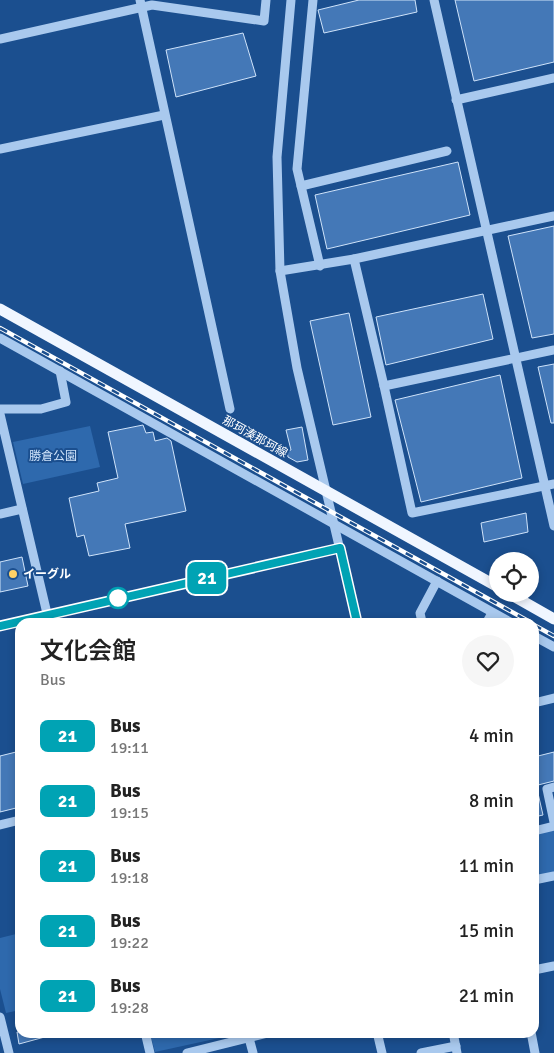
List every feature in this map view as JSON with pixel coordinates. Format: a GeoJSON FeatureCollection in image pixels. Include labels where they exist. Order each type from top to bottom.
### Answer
{"type":"FeatureCollection","features":[{"type":"Feature","properties":{"kind":"main road","name":"那珂湊那珂線"},"geometry":{"type":"LineString","coordinates":[[0,309],[489,582]]}},
{"type":"Feature","properties":{"kind":"main road"},"geometry":{"type":"LineString","coordinates":[[524,602],[554,619]]}},
{"type":"Feature","properties":{"kind":"street"},"geometry":{"type":"LineString","coordinates":[[0,39],[141,3],[264,22],[266,0]]}},
{"type":"Feature","properties":{"kind":"street"},"geometry":{"type":"LineString","coordinates":[[291,0],[277,157],[280,272],[297,368],[356,618]]}},
{"type":"Feature","properties":{"kind":"street"},"geometry":{"type":"LineString","coordinates":[[313,0],[298,169],[320,266]]}},
{"type":"Feature","properties":{"kind":"street"},"geometry":{"type":"LineString","coordinates":[[434,0],[515,358],[549,486],[554,526]]}},
{"type":"Feature","properties":{"kind":"street"},"geometry":{"type":"LineString","coordinates":[[141,3],[164,115],[230,409]]}},
{"type":"Feature","properties":{"kind":"street"},"geometry":{"type":"LineString","coordinates":[[456,100],[554,78]]}},
{"type":"Feature","properties":{"kind":"street"},"geometry":{"type":"LineString","coordinates":[[0,149],[164,115]]}},
{"type":"Feature","properties":{"kind":"street"},"geometry":{"type":"LineString","coordinates":[[301,186],[447,151]]}},
{"type":"Feature","properties":{"kind":"street"},"geometry":{"type":"LineString","coordinates":[[280,272],[320,266],[554,216]]}},
{"type":"Feature","properties":{"kind":"street"},"geometry":{"type":"LineString","coordinates":[[354,259],[412,513],[549,486]]}},
{"type":"Feature","properties":{"kind":"street"},"geometry":{"type":"LineString","coordinates":[[0,338],[503,618]]}},
{"type":"Feature","properties":{"kind":"street"},"geometry":{"type":"LineString","coordinates":[[384,386],[554,350]]}},
{"type":"Feature","properties":{"kind":"street"},"geometry":{"type":"LineString","coordinates":[[0,409],[41,409],[66,402],[60,371]]}},
{"type":"Feature","properties":{"kind":"street"},"geometry":{"type":"LineString","coordinates":[[0,414],[48,618]]}},
{"type":"Feature","properties":{"kind":"street"},"geometry":{"type":"LineString","coordinates":[[0,514],[22,509]]}},
{"type":"Feature","properties":{"kind":"street"},"geometry":{"type":"LineString","coordinates":[[52,618],[340,548]]}},
{"type":"Feature","properties":{"kind":"street"},"geometry":{"type":"LineString","coordinates":[[421,618],[420,613],[437,581]]}},
{"type":"Feature","properties":{"kind":"street"},"geometry":{"type":"LineString","coordinates":[[489,618],[492,612]]}},
{"type":"Feature","properties":{"kind":"street"},"geometry":{"type":"LineString","coordinates":[[0,626],[15,624]]}},
{"type":"Feature","properties":{"kind":"street"},"geometry":{"type":"LineString","coordinates":[[539,639],[554,647]]}},
{"type":"Feature","properties":{"kind":"street"},"geometry":{"type":"LineString","coordinates":[[539,702],[554,698]]}},
{"type":"Feature","properties":{"kind":"street"},"geometry":{"type":"LineString","coordinates":[[554,787],[547,789],[554,822]]}},
{"type":"Feature","properties":{"kind":"street"},"geometry":{"type":"LineString","coordinates":[[0,825],[15,821]]}},
{"type":"Feature","properties":{"kind":"street"},"geometry":{"type":"LineString","coordinates":[[539,830],[554,826]]}},
{"type":"Feature","properties":{"kind":"street"},"geometry":{"type":"LineString","coordinates":[[539,879],[554,876]]}},
{"type":"Feature","properties":{"kind":"street"},"geometry":{"type":"LineString","coordinates":[[539,969],[554,966]]}},
{"type":"Feature","properties":{"kind":"street"},"geometry":{"type":"LineString","coordinates":[[0,1017],[9,1053]]}},
{"type":"Feature","properties":{"kind":"street"},"geometry":{"type":"LineString","coordinates":[[146,1038],[150,1053]]}},
{"type":"Feature","properties":{"kind":"street"},"geometry":{"type":"LineString","coordinates":[[187,1053],[249,1038],[253,1053]]}},
{"type":"Feature","properties":{"kind":"street"},"geometry":{"type":"LineString","coordinates":[[378,1038],[382,1053]]}},
{"type":"Feature","properties":{"kind":"street"},"geometry":{"type":"LineString","coordinates":[[531,1038],[535,1053]]}},
{"type":"Feature","properties":{"kind":"street"},"geometry":{"type":"LineString","coordinates":[[421,1053],[457,1049]]}},
{"type":"Feature","properties":{"kind":"green space","name":"勝倉公園"},"geometry":{"type":"Polygon","coordinates":[[[90,426],[100,467],[23,484],[13,442],[90,426]]]}},
{"type":"Feature","properties":{"kind":"green space"},"geometry":{"type":"Polygon","coordinates":[[[554,826],[554,876],[539,879],[539,830],[554,826]]]}},
{"type":"Feature","properties":{"kind":"green space"},"geometry":{"type":"Polygon","coordinates":[[[15,934],[15,1011],[6,1013],[0,989],[0,938],[15,934]]]}},
{"type":"Feature","properties":{"kind":"green space"},"geometry":{"type":"Polygon","coordinates":[[[152,1038],[219,1038],[155,1052],[152,1038]]]}},
{"type":"Feature","properties":{"kind":"building"},"geometry":{"type":"Polygon","coordinates":[[[359,0],[415,0],[417,12],[324,33],[318,10],[359,0]]]}},
{"type":"Feature","properties":{"kind":"building"},"geometry":{"type":"Polygon","coordinates":[[[455,0],[554,0],[554,62],[474,81],[455,0]]]}},
{"type":"Feature","properties":{"kind":"building"},"geometry":{"type":"Polygon","coordinates":[[[243,33],[256,76],[176,97],[166,50],[243,33]]]}},
{"type":"Feature","properties":{"kind":"building"},"geometry":{"type":"Polygon","coordinates":[[[458,162],[470,215],[327,249],[315,195],[458,162]]]}},
{"type":"Feature","properties":{"kind":"building"},"geometry":{"type":"Polygon","coordinates":[[[554,226],[554,334],[532,338],[508,236],[554,226]]]}},
{"type":"Feature","properties":{"kind":"building"},"geometry":{"type":"Polygon","coordinates":[[[483,294],[493,339],[386,365],[376,317],[483,294]]]}},
{"type":"Feature","properties":{"kind":"building"},"geometry":{"type":"Polygon","coordinates":[[[349,313],[371,417],[333,425],[310,321],[349,313]]]}},
{"type":"Feature","properties":{"kind":"building"},"geometry":{"type":"Polygon","coordinates":[[[554,364],[554,423],[551,423],[538,367],[554,364]]]}},
{"type":"Feature","properties":{"kind":"building"},"geometry":{"type":"Polygon","coordinates":[[[500,375],[522,478],[421,502],[395,400],[500,375]]]}},
{"type":"Feature","properties":{"kind":"building"},"geometry":{"type":"Polygon","coordinates":[[[143,425],[146,433],[153,432],[155,441],[167,438],[171,441],[186,511],[125,524],[130,548],[89,556],[84,535],[77,537],[69,498],[99,491],[97,483],[118,478],[108,432],[143,425]]]}},
{"type":"Feature","properties":{"kind":"building"},"geometry":{"type":"Polygon","coordinates":[[[302,427],[308,460],[297,462],[288,457],[287,451],[291,450],[286,430],[302,427]]]}},
{"type":"Feature","properties":{"kind":"building"},"geometry":{"type":"Polygon","coordinates":[[[526,513],[528,532],[484,542],[481,523],[526,513]]]}},
{"type":"Feature","properties":{"kind":"building","name":"イーグル"},"geometry":{"type":"Polygon","coordinates":[[[22,557],[28,586],[0,592],[0,562],[22,557]]]}},
{"type":"Feature","properties":{"kind":"building"},"geometry":{"type":"Polygon","coordinates":[[[15,752],[15,808],[0,812],[0,756],[15,752]]]}},
{"type":"Feature","properties":{"kind":"building"},"geometry":{"type":"Polygon","coordinates":[[[554,752],[554,781],[539,785],[539,756],[554,752]]]}},
{"type":"Feature","properties":{"kind":"building"},"geometry":{"type":"Polygon","coordinates":[[[539,798],[543,815],[539,816],[539,798]]]}},
{"type":"Feature","properties":{"kind":"building"},"geometry":{"type":"Polygon","coordinates":[[[18,1038],[41,1038],[19,1044],[18,1038]]]}},
{"type":"Feature","properties":{"kind":"railway"},"geometry":{"type":"LineString","coordinates":[[0,328],[523,618]]}},
{"type":"Feature","properties":{"kind":"railway"},"geometry":{"type":"LineString","coordinates":[[539,628],[554,636]]}},
{"type":"Feature","properties":{"kind":"bus line","name":"21"},"geometry":{"type":"LineString","coordinates":[[33,618],[340,548],[356,618]]}},
{"type":"Feature","properties":{"kind":"bus line","name":"21"},"geometry":{"type":"LineString","coordinates":[[0,626],[15,622]]}},
{"type":"Feature","properties":{"kind":"place","name":"イーグル"},"geometry":{"type":"Point","coordinates":[13,574]}}]}
